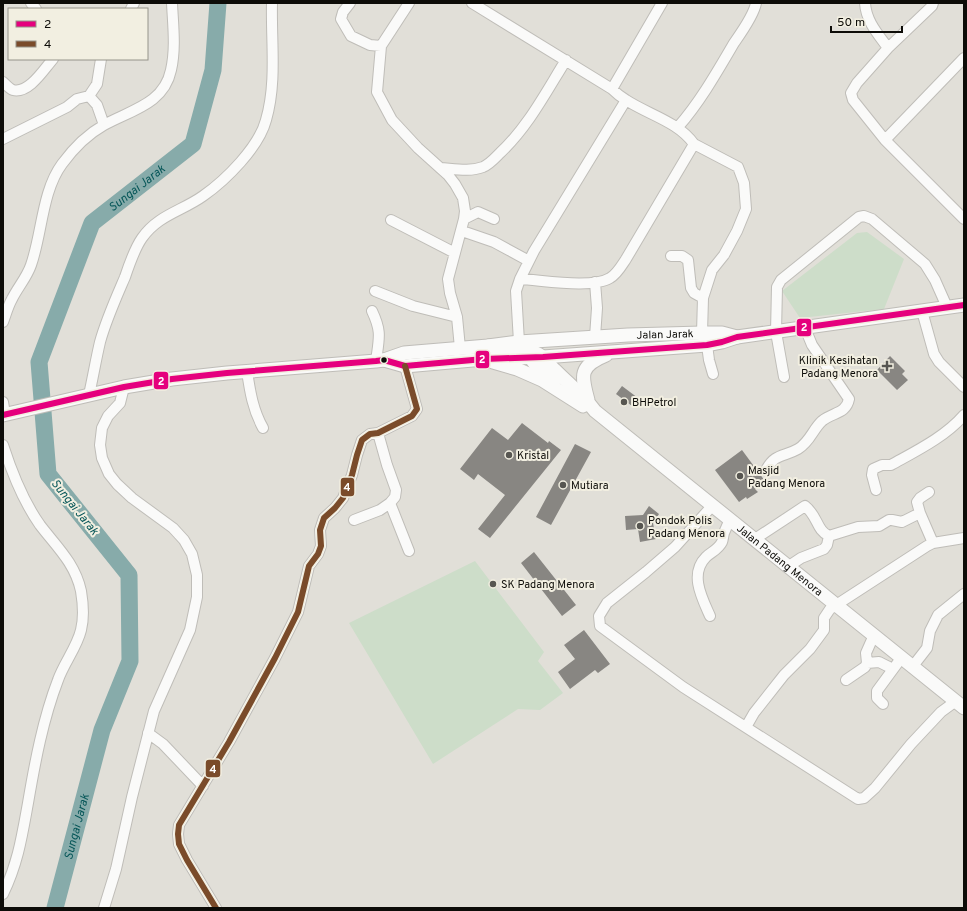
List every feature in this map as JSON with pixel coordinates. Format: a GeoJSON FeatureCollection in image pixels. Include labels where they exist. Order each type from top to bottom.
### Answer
{"type":"FeatureCollection","features":[{"type":"Feature","properties":{"kind":"main road","name":"Jalan Jarak"},"geometry":{"type":"LineString","coordinates":[[593,338],[704,339],[722,342],[738,337],[964,305]]}},
{"type":"Feature","properties":{"kind":"main road"},"geometry":{"type":"LineString","coordinates":[[6,411],[74,399],[124,387],[172,379],[247,371],[380,361],[404,353],[519,342],[593,338]]}},
{"type":"Feature","properties":{"kind":"main road"},"geometry":{"type":"LineString","coordinates":[[380,361],[405,366],[537,356],[593,338]]}},
{"type":"Feature","properties":{"kind":"main road","name":"Jalan Jarak"},"geometry":{"type":"LineString","coordinates":[[537,356],[618,351],[704,339]]}},
{"type":"Feature","properties":{"kind":"main road"},"geometry":{"type":"LineString","coordinates":[[488,346],[527,350],[537,356]]}},
{"type":"Feature","properties":{"kind":"main road"},"geometry":{"type":"LineString","coordinates":[[585,403],[582,379],[586,368],[593,360],[618,351]]}},
{"type":"Feature","properties":{"kind":"main road","name":"Jalan Padang Menora"},"geometry":{"type":"LineString","coordinates":[[537,356],[557,373],[585,403],[960,704]]}},
{"type":"Feature","properties":{"kind":"main road"},"geometry":{"type":"LineString","coordinates":[[484,359],[516,369],[542,380],[585,403]]}},
{"type":"Feature","properties":{"kind":"street"},"geometry":{"type":"LineString","coordinates":[[3,322],[12,300],[28,274],[37,244],[41,219],[47,198],[61,165],[79,145],[104,125],[153,100],[161,92],[168,80],[173,56],[172,3]]}},
{"type":"Feature","properties":{"kind":"street"},"geometry":{"type":"LineString","coordinates":[[89,395],[100,341],[128,268],[142,238],[159,219],[194,202],[210,191],[227,176],[251,149],[266,122],[271,102],[272,3]]}},
{"type":"Feature","properties":{"kind":"street"},"geometry":{"type":"LineString","coordinates":[[350,3],[343,12],[342,19],[351,36],[370,45],[381,46]]}},
{"type":"Feature","properties":{"kind":"street"},"geometry":{"type":"LineString","coordinates":[[409,3],[381,46],[377,92],[392,120],[418,148],[448,175],[463,198],[465,211],[462,231],[454,253],[448,279],[450,293],[457,317],[460,348]]}},
{"type":"Feature","properties":{"kind":"street"},"geometry":{"type":"LineString","coordinates":[[472,3],[566,60],[612,89],[626,100],[678,127],[689,136],[694,144],[738,167],[744,183],[746,209],[738,232],[724,255],[712,270],[703,298],[704,339],[713,374]]}},
{"type":"Feature","properties":{"kind":"street"},"geometry":{"type":"LineString","coordinates":[[612,89],[662,3]]}},
{"type":"Feature","properties":{"kind":"street"},"geometry":{"type":"LineString","coordinates":[[678,127],[691,112],[714,77],[745,27],[756,3]]}},
{"type":"Feature","properties":{"kind":"street"},"geometry":{"type":"LineString","coordinates":[[865,3],[866,11],[874,28],[888,48]]}},
{"type":"Feature","properties":{"kind":"street"},"geometry":{"type":"LineString","coordinates":[[933,3],[932,6],[888,48],[857,83],[851,92],[853,100],[885,140],[964,219]]}},
{"type":"Feature","properties":{"kind":"street"},"geometry":{"type":"LineString","coordinates":[[885,140],[964,58]]}},
{"type":"Feature","properties":{"kind":"street"},"geometry":{"type":"LineString","coordinates":[[3,82],[12,90],[22,90],[32,83],[52,60]]}},
{"type":"Feature","properties":{"kind":"street"},"geometry":{"type":"LineString","coordinates":[[3,139],[67,107],[77,99],[89,96],[97,84],[101,60]]}},
{"type":"Feature","properties":{"kind":"street"},"geometry":{"type":"LineString","coordinates":[[440,168],[463,170],[474,169],[484,166],[492,161],[511,143],[525,126],[566,60]]}},
{"type":"Feature","properties":{"kind":"street"},"geometry":{"type":"LineString","coordinates":[[89,96],[96,105],[104,125]]}},
{"type":"Feature","properties":{"kind":"street"},"geometry":{"type":"LineString","coordinates":[[519,342],[516,291],[520,279],[529,261],[626,100]]}},
{"type":"Feature","properties":{"kind":"street"},"geometry":{"type":"LineString","coordinates":[[520,279],[587,284],[610,278],[618,270],[694,144]]}},
{"type":"Feature","properties":{"kind":"street"},"geometry":{"type":"LineString","coordinates":[[464,220],[478,212],[494,219]]}},
{"type":"Feature","properties":{"kind":"street"},"geometry":{"type":"LineString","coordinates":[[784,377],[776,332],[777,287],[782,280],[859,217],[864,216],[872,219],[925,264],[935,280],[947,307]]}},
{"type":"Feature","properties":{"kind":"street"},"geometry":{"type":"LineString","coordinates":[[391,220],[454,253]]}},
{"type":"Feature","properties":{"kind":"street"},"geometry":{"type":"LineString","coordinates":[[462,231],[494,242],[529,261]]}},
{"type":"Feature","properties":{"kind":"street"},"geometry":{"type":"LineString","coordinates":[[671,256],[682,256],[687,258],[691,288],[694,293],[703,298]]}},
{"type":"Feature","properties":{"kind":"street"},"geometry":{"type":"LineString","coordinates":[[593,338],[597,308],[595,282]]}},
{"type":"Feature","properties":{"kind":"street"},"geometry":{"type":"LineString","coordinates":[[375,290],[413,306],[457,317]]}},
{"type":"Feature","properties":{"kind":"street"},"geometry":{"type":"LineString","coordinates":[[372,311],[378,322],[380,331],[380,361]]}},
{"type":"Feature","properties":{"kind":"street"},"geometry":{"type":"LineString","coordinates":[[922,311],[934,354],[939,362],[964,387]]}},
{"type":"Feature","properties":{"kind":"street"},"geometry":{"type":"LineString","coordinates":[[766,470],[770,463],[780,455],[799,449],[811,437],[822,421],[841,412],[848,405],[850,399],[812,345],[805,328]]}},
{"type":"Feature","properties":{"kind":"street"},"geometry":{"type":"LineString","coordinates":[[216,908],[179,844],[179,825],[229,742],[275,658],[298,612],[309,566],[318,554],[320,546],[320,530],[324,518],[343,498],[352,475],[362,440],[370,434],[378,433],[412,416],[417,409],[405,366]]}},
{"type":"Feature","properties":{"kind":"street"},"geometry":{"type":"LineString","coordinates":[[247,371],[251,399],[263,428]]}},
{"type":"Feature","properties":{"kind":"street"},"geometry":{"type":"LineString","coordinates":[[104,908],[116,869],[132,797],[154,711],[190,630],[197,596],[197,576],[192,554],[184,540],[173,528],[132,498],[116,484],[109,474],[102,458],[100,445],[102,428],[108,416],[120,403],[124,387]]}},
{"type":"Feature","properties":{"kind":"street"},"geometry":{"type":"LineString","coordinates":[[876,490],[872,475],[873,469],[882,465],[891,465],[944,433],[957,424],[964,415]]}},
{"type":"Feature","properties":{"kind":"street"},"geometry":{"type":"LineString","coordinates":[[354,520],[380,510],[390,503],[395,497],[396,490],[378,433]]}},
{"type":"Feature","properties":{"kind":"street"},"geometry":{"type":"LineString","coordinates":[[3,445],[12,473],[28,504],[40,524],[62,550],[73,568],[81,590],[83,607],[81,631],[58,678],[49,704],[41,736],[19,853],[3,894]]}},
{"type":"Feature","properties":{"kind":"street"},"geometry":{"type":"LineString","coordinates":[[929,492],[917,502],[920,513],[933,543]]}},
{"type":"Feature","properties":{"kind":"street"},"geometry":{"type":"LineString","coordinates":[[390,503],[409,551]]}},
{"type":"Feature","properties":{"kind":"street"},"geometry":{"type":"LineString","coordinates":[[713,505],[675,546],[646,572],[607,603],[599,616],[600,626],[683,687],[858,799],[864,798],[875,788],[941,712],[960,704]]}},
{"type":"Feature","properties":{"kind":"street"},"geometry":{"type":"LineString","coordinates":[[755,539],[805,506],[812,511],[823,534],[829,536],[858,527],[879,526],[889,520],[902,522],[920,513]]}},
{"type":"Feature","properties":{"kind":"street"},"geometry":{"type":"LineString","coordinates":[[710,616],[697,578],[700,566],[706,557],[716,551],[722,542],[724,532],[730,519]]}},
{"type":"Feature","properties":{"kind":"street"},"geometry":{"type":"LineString","coordinates":[[789,566],[801,558],[824,549],[827,545],[829,536]]}},
{"type":"Feature","properties":{"kind":"street"},"geometry":{"type":"LineString","coordinates":[[746,728],[758,708],[784,675],[810,649],[821,635],[824,630],[824,618],[830,609],[927,546],[933,543],[964,538]]}},
{"type":"Feature","properties":{"kind":"street"},"geometry":{"type":"LineString","coordinates":[[913,666],[927,648],[930,631],[938,615],[964,594]]}},
{"type":"Feature","properties":{"kind":"street"},"geometry":{"type":"LineString","coordinates":[[846,680],[865,667],[867,663],[866,653],[874,635]]}},
{"type":"Feature","properties":{"kind":"street"},"geometry":{"type":"LineString","coordinates":[[883,704],[877,698],[877,691],[902,657]]}},
{"type":"Feature","properties":{"kind":"street"},"geometry":{"type":"LineString","coordinates":[[867,663],[879,662],[893,669]]}},
{"type":"Feature","properties":{"kind":"street"},"geometry":{"type":"LineString","coordinates":[[148,733],[163,744],[203,786]]}},
{"type":"Feature","properties":{"kind":"green space"},"geometry":{"type":"Polygon","coordinates":[[[867,232],[904,259],[884,309],[800,318],[782,291],[857,233],[867,232]]]}},
{"type":"Feature","properties":{"kind":"green space"},"geometry":{"type":"Polygon","coordinates":[[[475,561],[544,652],[538,661],[563,693],[540,710],[518,709],[433,764],[349,623],[475,561]]]}},
{"type":"Feature","properties":{"kind":"building"},"geometry":{"type":"Polygon","coordinates":[[[890,356],[905,371],[902,374],[908,380],[897,390],[877,370],[890,356]]]}},
{"type":"Feature","properties":{"kind":"building"},"geometry":{"type":"Polygon","coordinates":[[[622,386],[638,398],[632,406],[616,394],[622,386]]]}},
{"type":"Feature","properties":{"kind":"building"},"geometry":{"type":"Polygon","coordinates":[[[522,423],[548,443],[549,441],[561,450],[490,538],[478,529],[505,495],[478,474],[474,480],[460,469],[492,428],[508,440],[522,423]]]}},
{"type":"Feature","properties":{"kind":"building","name":"Mutiara"},"geometry":{"type":"Polygon","coordinates":[[[575,444],[591,452],[551,525],[536,517],[575,444]]]}},
{"type":"Feature","properties":{"kind":"building","name":"Masjid Padang Menora"},"geometry":{"type":"Polygon","coordinates":[[[742,450],[765,481],[755,489],[758,492],[739,502],[715,470],[742,450]]]}},
{"type":"Feature","properties":{"kind":"building","name":"Pondok Polis Padang Menora"},"geometry":{"type":"Polygon","coordinates":[[[649,506],[659,514],[653,523],[656,539],[640,542],[638,529],[626,530],[625,516],[643,515],[649,506]]]}},
{"type":"Feature","properties":{"kind":"building"},"geometry":{"type":"Polygon","coordinates":[[[534,552],[576,605],[562,616],[521,563],[534,552]]]}},
{"type":"Feature","properties":{"kind":"building"},"geometry":{"type":"Polygon","coordinates":[[[584,630],[610,664],[598,673],[595,670],[570,689],[558,672],[575,659],[564,645],[584,630]]]}},
{"type":"Feature","properties":{"kind":"waterway","name":"Sungai Jarak"},"geometry":{"type":"LineString","coordinates":[[55,908],[102,730],[130,661],[129,575],[48,474],[39,362],[92,223],[193,144],[213,70],[218,3]]}},
{"type":"Feature","properties":{"kind":"transit line","name":"2"},"geometry":{"type":"LineString","coordinates":[[3,415],[124,387],[172,379],[384,360],[405,366],[484,359],[543,357],[707,345],[737,337],[964,305]]}},
{"type":"Feature","properties":{"kind":"transit line","name":"4"},"geometry":{"type":"LineString","coordinates":[[216,908],[179,844],[179,825],[229,742],[275,658],[298,612],[309,566],[318,554],[321,546],[320,530],[324,518],[343,498],[352,475],[362,440],[370,434],[378,433],[412,416],[417,409],[405,366]]}},
{"type":"Feature","properties":{"kind":"place","name":"Klinik Kesihatan Padang Menora"},"geometry":{"type":"Point","coordinates":[887,366]}},
{"type":"Feature","properties":{"kind":"place","name":"BHPetrol"},"geometry":{"type":"Point","coordinates":[624,402]}},
{"type":"Feature","properties":{"kind":"place","name":"Kristal"},"geometry":{"type":"Point","coordinates":[509,455]}},
{"type":"Feature","properties":{"kind":"place","name":"Masjid Padang Menora"},"geometry":{"type":"Point","coordinates":[740,476]}},
{"type":"Feature","properties":{"kind":"place","name":"Mutiara"},"geometry":{"type":"Point","coordinates":[563,485]}},
{"type":"Feature","properties":{"kind":"place","name":"Pondok Polis Padang Menora"},"geometry":{"type":"Point","coordinates":[640,526]}},
{"type":"Feature","properties":{"kind":"place","name":"SK Padang Menora"},"geometry":{"type":"Point","coordinates":[493,584]}}]}
